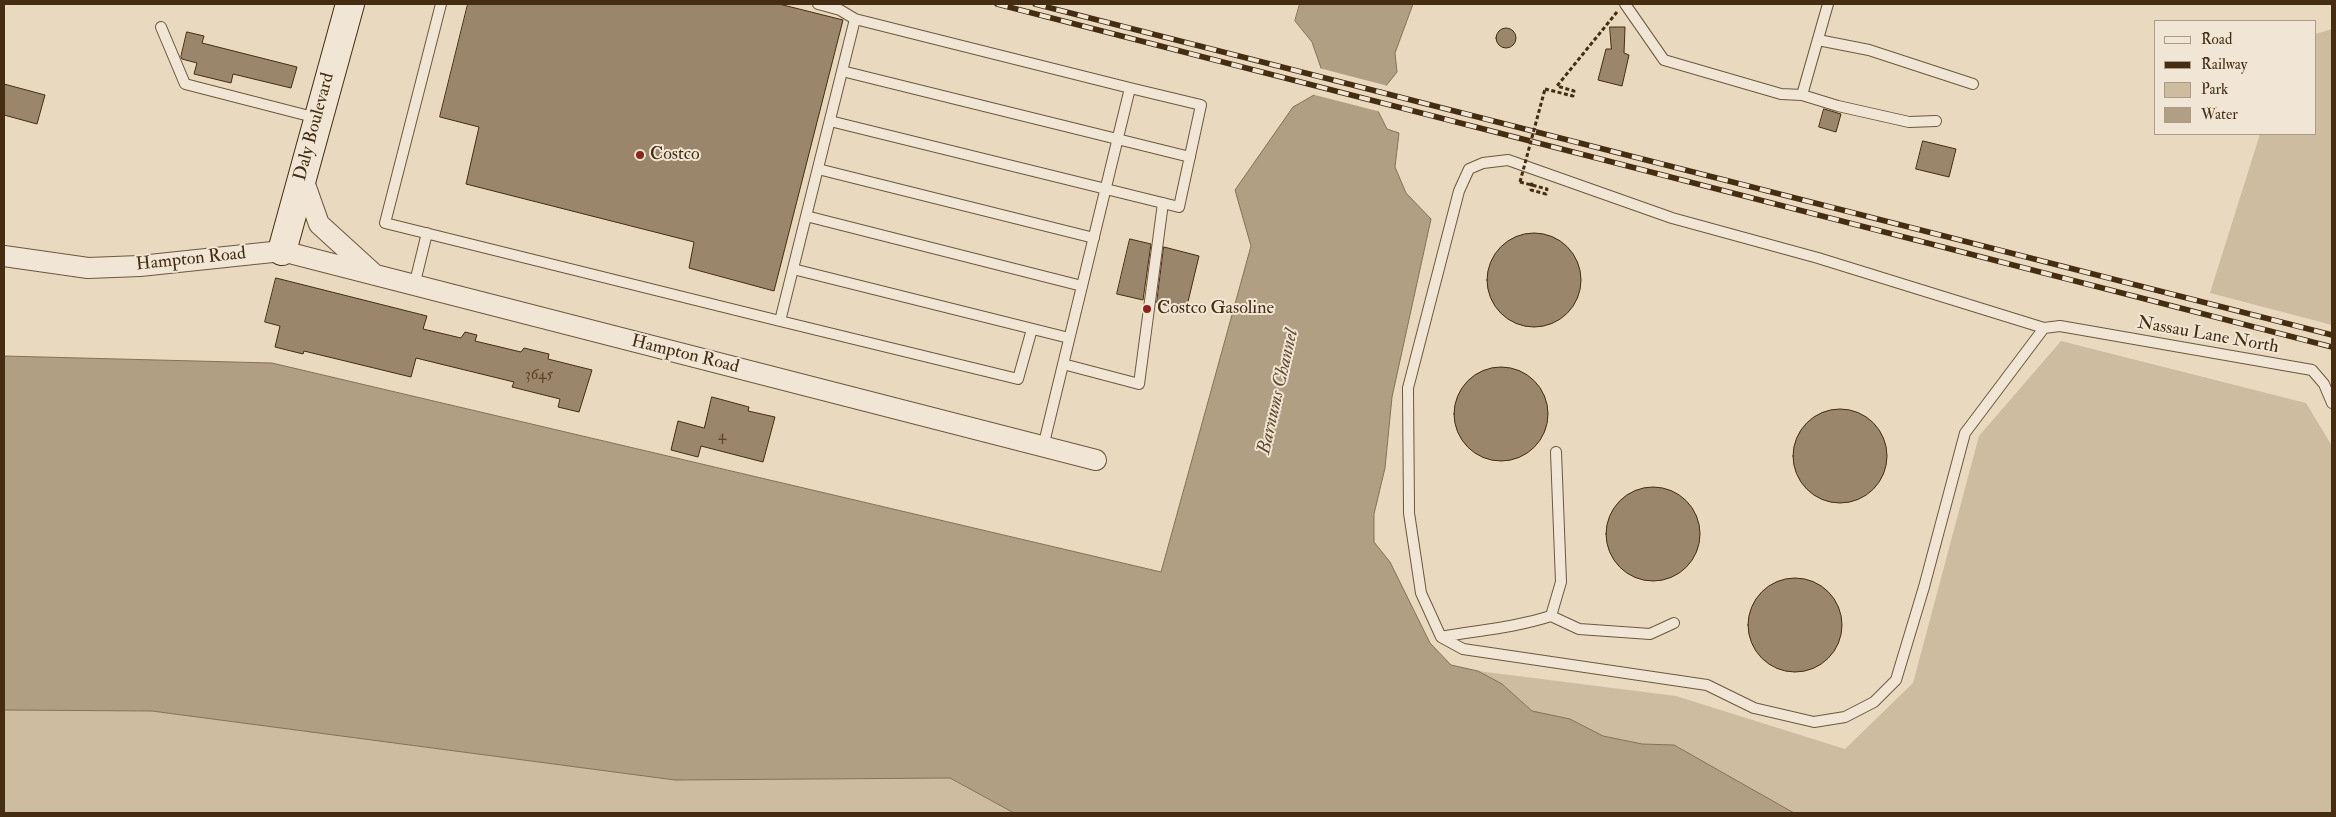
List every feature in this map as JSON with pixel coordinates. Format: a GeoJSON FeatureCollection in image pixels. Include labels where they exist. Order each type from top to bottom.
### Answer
{"type":"FeatureCollection","features":[{"type":"Feature","properties":{"kind":"street","name":"Daly Boulevard"},"geometry":{"type":"LineString","coordinates":[[282,251],[317,118],[350,4]]}},
{"type":"Feature","properties":{"kind":"street","name":"Hampton Road"},"geometry":{"type":"LineString","coordinates":[[302,176],[319,224],[376,276]]}},
{"type":"Feature","properties":{"kind":"street","name":"Hampton Road"},"geometry":{"type":"LineString","coordinates":[[4,256],[88,268],[140,266],[282,251],[1096,460]]}},
{"type":"Feature","properties":{"kind":"lane"},"geometry":{"type":"LineString","coordinates":[[441,4],[385,223],[1018,379],[1032,329]]}},
{"type":"Feature","properties":{"kind":"lane"},"geometry":{"type":"LineString","coordinates":[[818,4],[840,10],[855,19],[1201,105],[1179,207],[830,121]]}},
{"type":"Feature","properties":{"kind":"lane"},"geometry":{"type":"LineString","coordinates":[[1802,95],[1828,4]]}},
{"type":"Feature","properties":{"kind":"lane"},"geometry":{"type":"LineString","coordinates":[[1621,8],[1664,60],[1781,94],[1802,95],[1838,106],[1909,122],[1936,121]]}},
{"type":"Feature","properties":{"kind":"lane"},"geometry":{"type":"LineString","coordinates":[[780,320],[855,19]]}},
{"type":"Feature","properties":{"kind":"lane"},"geometry":{"type":"LineString","coordinates":[[161,26],[185,84],[317,118]]}},
{"type":"Feature","properties":{"kind":"lane"},"geometry":{"type":"LineString","coordinates":[[1818,40],[1869,50],[1973,84]]}},
{"type":"Feature","properties":{"kind":"lane"},"geometry":{"type":"LineString","coordinates":[[842,71],[1190,157]]}},
{"type":"Feature","properties":{"kind":"lane"},"geometry":{"type":"LineString","coordinates":[[1043,446],[1130,88]]}},
{"type":"Feature","properties":{"kind":"lane"},"geometry":{"type":"LineString","coordinates":[[1508,160],[1672,218],[1818,258],[2044,328],[1965,434],[1924,587],[1896,680],[1874,702],[1845,717],[1814,722],[1754,708],[1707,685],[1463,649],[1441,637],[1421,593],[1410,513],[1408,388],[1459,191],[1469,169],[1483,163],[1508,160]]}},
{"type":"Feature","properties":{"kind":"lane"},"geometry":{"type":"LineString","coordinates":[[818,169],[1094,238]]}},
{"type":"Feature","properties":{"kind":"lane"},"geometry":{"type":"LineString","coordinates":[[1063,364],[1138,384],[1163,203]]}},
{"type":"Feature","properties":{"kind":"lane"},"geometry":{"type":"LineString","coordinates":[[806,216],[1082,286]]}},
{"type":"Feature","properties":{"kind":"lane"},"geometry":{"type":"LineString","coordinates":[[414,286],[426,233]]}},
{"type":"Feature","properties":{"kind":"lane"},"geometry":{"type":"LineString","coordinates":[[793,270],[1069,338]]}},
{"type":"Feature","properties":{"kind":"lane","name":"Nassau Lane North"},"geometry":{"type":"LineString","coordinates":[[2044,328],[2060,326],[2312,370],[2324,384],[2332,403]]}},
{"type":"Feature","properties":{"kind":"lane"},"geometry":{"type":"LineString","coordinates":[[1551,616],[1561,582],[1556,452]]}},
{"type":"Feature","properties":{"kind":"lane"},"geometry":{"type":"LineString","coordinates":[[1441,637],[1473,631],[1507,628],[1551,616],[1578,628],[1650,634],[1674,623]]}},
{"type":"Feature","properties":{"kind":"path"},"geometry":{"type":"LineString","coordinates":[[1531,190],[1546,194],[1547,189],[1520,182],[1545,89],[1573,96],[1574,91],[1556,86],[1621,8]]}},
{"type":"Feature","properties":{"kind":"green space"},"geometry":{"type":"Polygon","coordinates":[[[2332,29],[2332,325],[2210,293],[2260,135],[2316,135],[2316,34],[2332,29]]]}},
{"type":"Feature","properties":{"kind":"green space"},"geometry":{"type":"Polygon","coordinates":[[[2061,341],[2306,403],[2332,446],[2332,813],[1794,813],[1674,745],[1642,744],[1603,736],[1570,719],[1532,711],[1502,684],[1478,671],[1676,696],[1845,749],[1913,683],[1979,436],[2061,341]]]}},
{"type":"Feature","properties":{"kind":"green space"},"geometry":{"type":"Polygon","coordinates":[[[4,710],[152,711],[675,780],[950,778],[1014,813],[4,813],[4,710]]]}},
{"type":"Feature","properties":{"kind":"water","name":"Barnums Channel"},"geometry":{"type":"Polygon","coordinates":[[[1300,4],[1413,4],[1395,53],[1397,72],[1385,87],[1378,111],[1387,129],[1399,133],[1395,167],[1406,193],[1431,219],[1392,397],[1385,468],[1374,514],[1374,542],[1390,562],[1430,643],[1451,665],[1478,671],[1502,684],[1532,711],[1570,719],[1603,736],[1642,744],[1674,745],[1794,813],[1014,813],[950,778],[675,780],[152,711],[4,710],[4,356],[272,363],[1161,572],[1251,246],[1235,190],[1293,107],[1314,95],[1321,68],[1312,42],[1295,21],[1300,4]]]}},
{"type":"Feature","properties":{"kind":"pier"},"geometry":{"type":"Polygon","coordinates":[[[1319,68],[1388,86],[1381,112],[1311,94],[1319,68]]]}},
{"type":"Feature","properties":{"kind":"building","name":"Costco"},"geometry":{"type":"Polygon","coordinates":[[[468,4],[779,4],[843,20],[774,291],[689,268],[694,242],[466,184],[479,127],[440,117],[468,4]]]}},
{"type":"Feature","properties":{"kind":"building"},"geometry":{"type":"Polygon","coordinates":[[[1610,27],[1625,27],[1624,53],[1629,55],[1622,86],[1598,80],[1606,49],[1611,49],[1610,27]]]}},
{"type":"Feature","properties":{"kind":"building"},"geometry":{"type":"Polygon","coordinates":[[[1502,28],[1510,28],[1516,34],[1516,42],[1510,48],[1502,48],[1496,42],[1496,34],[1502,28]]]}},
{"type":"Feature","properties":{"kind":"building"},"geometry":{"type":"Polygon","coordinates":[[[187,32],[204,36],[202,43],[297,67],[291,88],[233,74],[231,83],[194,74],[197,63],[182,59],[181,57],[187,32]]]}},
{"type":"Feature","properties":{"kind":"building"},"geometry":{"type":"Polygon","coordinates":[[[4,84],[45,95],[37,124],[4,115],[4,84]]]}},
{"type":"Feature","properties":{"kind":"building"},"geometry":{"type":"Polygon","coordinates":[[[1824,109],[1841,114],[1836,132],[1819,127],[1824,109]]]}},
{"type":"Feature","properties":{"kind":"building"},"geometry":{"type":"Polygon","coordinates":[[[1923,141],[1956,149],[1949,177],[1916,169],[1923,141]]]}},
{"type":"Feature","properties":{"kind":"building"},"geometry":{"type":"Polygon","coordinates":[[[1534,233],[1552,236],[1567,247],[1578,262],[1581,280],[1578,298],[1567,313],[1552,324],[1534,327],[1516,324],[1501,313],[1490,298],[1487,280],[1490,262],[1501,247],[1516,236],[1534,233]]]}},
{"type":"Feature","properties":{"kind":"building"},"geometry":{"type":"Polygon","coordinates":[[[1130,239],[1151,244],[1143,300],[1117,294],[1130,239]]]}},
{"type":"Feature","properties":{"kind":"building"},"geometry":{"type":"Polygon","coordinates":[[[1164,247],[1199,256],[1186,310],[1157,303],[1164,247]]]}},
{"type":"Feature","properties":{"kind":"building"},"geometry":{"type":"Polygon","coordinates":[[[276,278],[427,316],[423,329],[461,338],[465,332],[477,335],[475,341],[521,352],[524,348],[549,354],[548,359],[592,370],[579,412],[558,407],[560,399],[512,387],[514,382],[416,358],[411,377],[304,351],[303,354],[275,347],[280,326],[265,322],[276,278]]]}},
{"type":"Feature","properties":{"kind":"building"},"geometry":{"type":"Polygon","coordinates":[[[1501,367],[1519,370],[1534,381],[1545,396],[1548,414],[1545,432],[1534,447],[1519,458],[1501,461],[1483,458],[1468,447],[1457,432],[1454,414],[1457,396],[1468,381],[1483,370],[1501,367]]]}},
{"type":"Feature","properties":{"kind":"building"},"geometry":{"type":"Polygon","coordinates":[[[712,397],[749,407],[748,411],[775,417],[763,462],[701,446],[698,457],[671,450],[678,421],[704,428],[712,397]]]}},
{"type":"Feature","properties":{"kind":"building"},"geometry":{"type":"Polygon","coordinates":[[[1840,409],[1858,412],[1873,423],[1884,438],[1887,456],[1884,474],[1873,489],[1858,500],[1840,503],[1822,500],[1807,489],[1796,474],[1793,456],[1796,438],[1807,423],[1822,412],[1840,409]]]}},
{"type":"Feature","properties":{"kind":"building"},"geometry":{"type":"Polygon","coordinates":[[[1653,487],[1671,490],[1686,501],[1697,516],[1700,534],[1697,552],[1686,567],[1671,578],[1653,581],[1635,578],[1620,567],[1609,552],[1606,534],[1609,516],[1620,501],[1635,490],[1653,487]]]}},
{"type":"Feature","properties":{"kind":"building"},"geometry":{"type":"Polygon","coordinates":[[[1795,578],[1813,581],[1828,592],[1839,607],[1842,625],[1839,643],[1828,658],[1813,669],[1795,672],[1777,669],[1762,658],[1751,643],[1748,625],[1751,607],[1762,592],[1777,581],[1795,578]]]}},
{"type":"Feature","properties":{"kind":"railway"},"geometry":{"type":"LineString","coordinates":[[997,4],[2332,347]]}},
{"type":"Feature","properties":{"kind":"railway"},"geometry":{"type":"LineString","coordinates":[[1035,4],[2332,335]]}},
{"type":"Feature","properties":{"kind":"place","name":"Costco"},"geometry":{"type":"Point","coordinates":[640,155]}},
{"type":"Feature","properties":{"kind":"place","name":"Costco Gasoline"},"geometry":{"type":"Point","coordinates":[1147,309]}}]}
